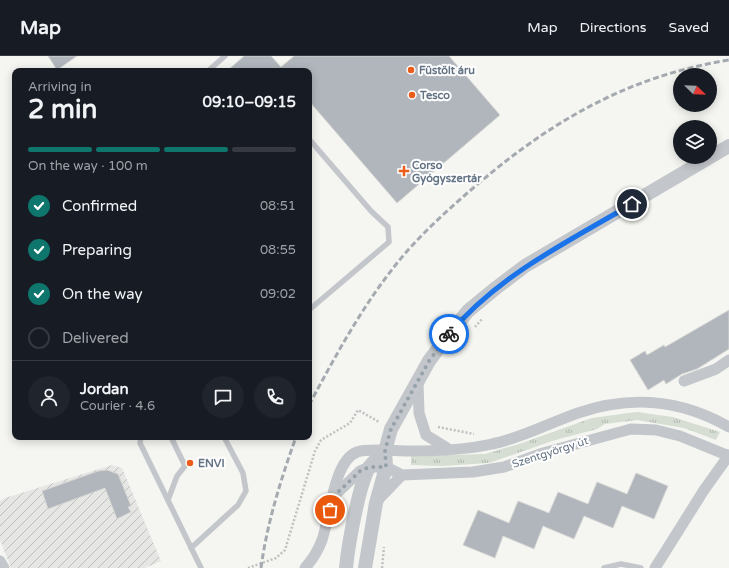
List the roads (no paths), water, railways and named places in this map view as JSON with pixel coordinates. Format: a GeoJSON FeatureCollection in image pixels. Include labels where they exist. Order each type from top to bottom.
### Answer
{"type":"FeatureCollection","features":[{"type":"Feature","properties":{"kind":"street"},"geometry":{"type":"LineString","coordinates":[[365,568],[376,503],[386,467],[385,450],[391,429],[429,361],[468,311],[525,266],[729,146]]}},
{"type":"Feature","properties":{"kind":"street"},"geometry":{"type":"LineString","coordinates":[[684,381],[716,369],[729,360]]}},
{"type":"Feature","properties":{"kind":"street"},"geometry":{"type":"LineString","coordinates":[[418,382],[418,413],[426,435],[429,439],[448,449]]}},
{"type":"Feature","properties":{"kind":"street"},"geometry":{"type":"LineString","coordinates":[[305,568],[315,557],[322,539],[334,496],[338,474],[345,461],[357,452],[448,449],[493,444],[578,413],[625,402],[650,402],[673,405],[701,414],[729,427]]}},
{"type":"Feature","properties":{"kind":"street","name":"Szentgyörgy út"},"geometry":{"type":"LineString","coordinates":[[402,476],[473,472],[504,467],[550,451],[631,429],[656,430],[680,436],[729,456],[704,490],[655,568]]}},
{"type":"Feature","properties":{"kind":"street"},"geometry":{"type":"LineString","coordinates":[[334,496],[360,471],[369,467],[385,450]]}},
{"type":"Feature","properties":{"kind":"street"},"geometry":{"type":"LineString","coordinates":[[369,467],[386,467],[402,476],[376,503]]}},
{"type":"Feature","properties":{"kind":"street"},"geometry":{"type":"LineString","coordinates":[[346,568],[352,527],[369,467]]}},
{"type":"Feature","properties":{"kind":"street"},"geometry":{"type":"LineString","coordinates":[[0,562],[4,568]]}},
{"type":"Feature","properties":{"kind":"lane"},"geometry":{"type":"LineString","coordinates":[[211,68],[225,56]]}},
{"type":"Feature","properties":{"kind":"lane"},"geometry":{"type":"LineString","coordinates":[[312,142],[371,211],[388,227],[389,242],[312,307]]}},
{"type":"Feature","properties":{"kind":"lane"},"geometry":{"type":"LineString","coordinates":[[140,440],[140,442],[201,568]]}},
{"type":"Feature","properties":{"kind":"lane"},"geometry":{"type":"LineString","coordinates":[[168,500],[177,476],[185,466],[172,440]]}},
{"type":"Feature","properties":{"kind":"lane"},"geometry":{"type":"LineString","coordinates":[[191,548],[238,505],[246,491],[243,473],[226,440]]}},
{"type":"Feature","properties":{"kind":"lane"},"geometry":{"type":"LineString","coordinates":[[604,568],[621,564],[641,568]]}},
{"type":"Feature","properties":{"kind":"railway"},"geometry":{"type":"LineString","coordinates":[[312,400],[359,317],[394,267],[410,248],[437,221],[494,171],[555,127],[586,108],[619,92],[690,68],[729,60]]}},
{"type":"Feature","properties":{"kind":"railway"},"geometry":{"type":"LineString","coordinates":[[261,568],[275,501],[295,440]]}},
{"type":"Feature","properties":{"kind":"place","name":"Füstölt áru"},"geometry":{"type":"Point","coordinates":[411,70]}},
{"type":"Feature","properties":{"kind":"place","name":"Tesco"},"geometry":{"type":"Point","coordinates":[412,95]}},
{"type":"Feature","properties":{"kind":"place","name":"Corso Gyógyszertár"},"geometry":{"type":"Point","coordinates":[404,171]}},
{"type":"Feature","properties":{"kind":"place","name":"ENVI"},"geometry":{"type":"Point","coordinates":[190,463]}}]}
